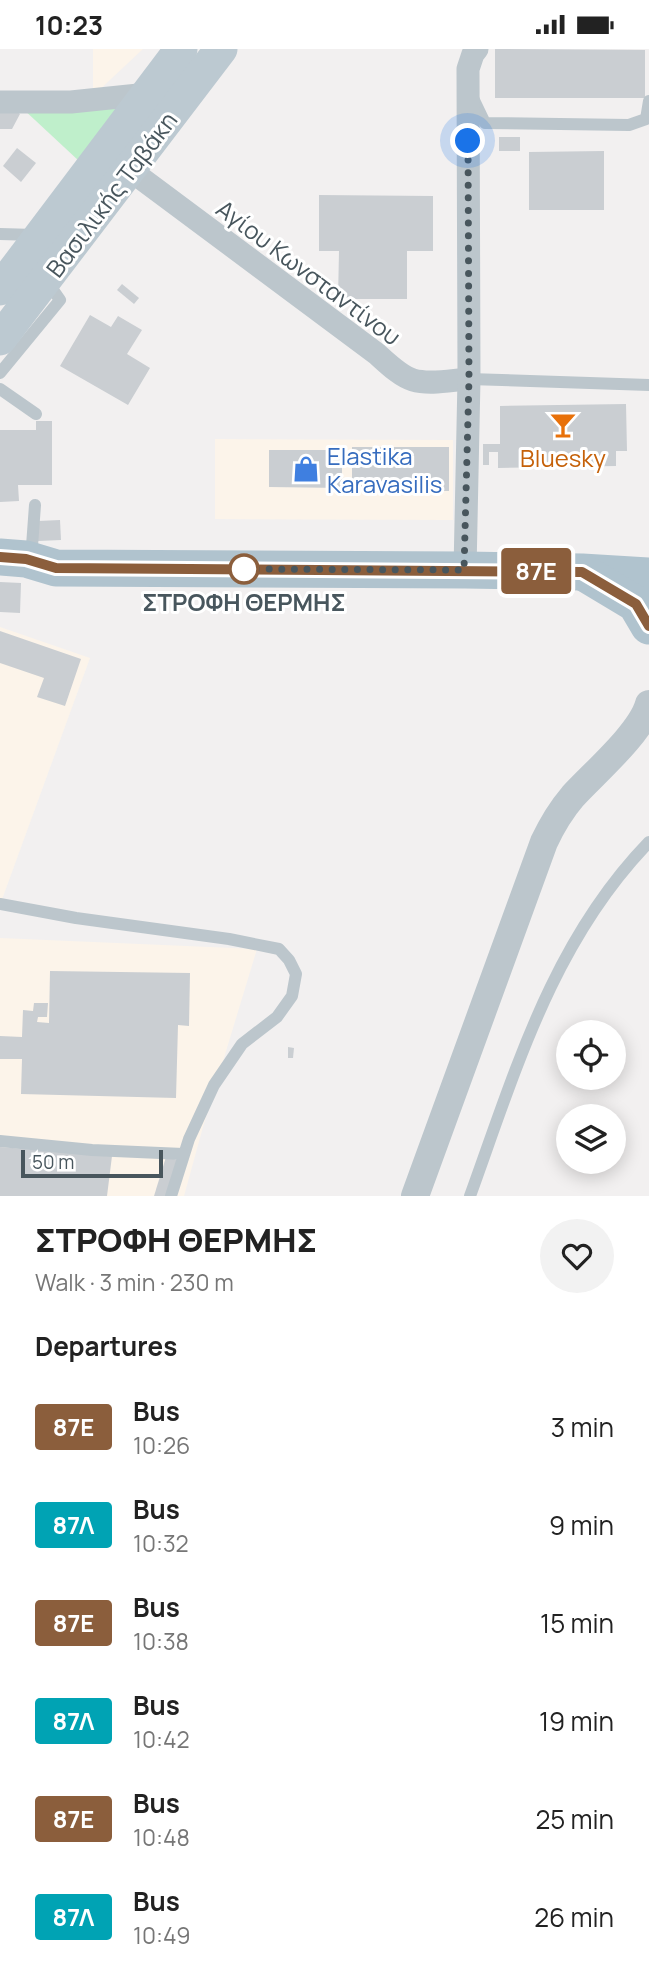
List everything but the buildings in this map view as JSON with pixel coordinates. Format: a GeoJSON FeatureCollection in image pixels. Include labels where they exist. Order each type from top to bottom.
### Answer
{"type":"FeatureCollection","features":[{"type":"Feature","properties":{"kind":"main road","name":"Βασιλικής Ταβάκη"},"geometry":{"type":"LineString","coordinates":[[0,289],[181,49]]}},
{"type":"Feature","properties":{"kind":"main road","name":"Βασιλικής Ταβάκη"},"geometry":{"type":"LineString","coordinates":[[0,339],[221,49]]}},
{"type":"Feature","properties":{"kind":"main road"},"geometry":{"type":"LineString","coordinates":[[0,578],[26,577],[29,557],[465,562],[649,576]]}},
{"type":"Feature","properties":{"kind":"main road"},"geometry":{"type":"LineString","coordinates":[[582,572],[636,604],[649,626]]}},
{"type":"Feature","properties":{"kind":"street"},"geometry":{"type":"LineString","coordinates":[[465,562],[469,379],[468,69],[477,49]]}},
{"type":"Feature","properties":{"kind":"street"},"geometry":{"type":"LineString","coordinates":[[0,102],[71,102],[148,94]]}},
{"type":"Feature","properties":{"kind":"street","name":"Αγίου Κωνσταντίνου"},"geometry":{"type":"LineString","coordinates":[[130,170],[394,369],[413,380],[469,379]]}},
{"type":"Feature","properties":{"kind":"street"},"geometry":{"type":"LineString","coordinates":[[0,543],[29,557]]}},
{"type":"Feature","properties":{"kind":"street"},"geometry":{"type":"LineString","coordinates":[[415,1196],[544,842],[555,820],[571,798],[637,737],[649,704]]}},
{"type":"Feature","properties":{"kind":"lane"},"geometry":{"type":"LineString","coordinates":[[468,88],[485,123],[629,125],[646,119],[649,101]]}},
{"type":"Feature","properties":{"kind":"lane"},"geometry":{"type":"LineString","coordinates":[[0,234],[40,235]]}},
{"type":"Feature","properties":{"kind":"lane"},"geometry":{"type":"LineString","coordinates":[[0,373],[60,300],[46,280]]}},
{"type":"Feature","properties":{"kind":"lane"},"geometry":{"type":"LineString","coordinates":[[469,379],[649,385]]}},
{"type":"Feature","properties":{"kind":"lane"},"geometry":{"type":"LineString","coordinates":[[0,389],[36,414]]}},
{"type":"Feature","properties":{"kind":"lane"},"geometry":{"type":"LineString","coordinates":[[29,557],[35,505]]}},
{"type":"Feature","properties":{"kind":"lane"},"geometry":{"type":"LineString","coordinates":[[470,1196],[526,1041],[551,983],[591,914],[649,842]]}},
{"type":"Feature","properties":{"kind":"lane"},"geometry":{"type":"LineString","coordinates":[[0,904],[76,918],[229,939],[279,949],[289,960],[296,974],[292,996],[277,1017],[242,1044],[214,1085],[183,1154],[171,1196]]}},
{"type":"Feature","properties":{"kind":"lane"},"geometry":{"type":"LineString","coordinates":[[0,1141],[92,1150],[183,1154]]}},
{"type":"Feature","properties":{"kind":"shaded area"},"geometry":{"type":"Polygon","coordinates":[[[93,49],[143,49],[93,96],[93,49]]]}},
{"type":"Feature","properties":{"kind":"shaded area"},"geometry":{"type":"Polygon","coordinates":[[[215,439],[453,440],[453,520],[215,519],[215,439]]]}},
{"type":"Feature","properties":{"kind":"shaded area"},"geometry":{"type":"Polygon","coordinates":[[[0,627],[90,658],[0,905],[0,627]]]}},
{"type":"Feature","properties":{"kind":"shaded area"},"geometry":{"type":"Polygon","coordinates":[[[0,938],[257,949],[184,1196],[0,1196],[0,938]]]}},
{"type":"Feature","properties":{"kind":"green space"},"geometry":{"type":"Polygon","coordinates":[[[126,98],[79,161],[21,107],[126,98]]]}},
{"type":"Feature","properties":{"kind":"bus line","name":"87Ε"},"geometry":{"type":"LineString","coordinates":[[0,557],[26,559],[56,568],[582,572],[636,604],[649,626]]}},
{"type":"Feature","properties":{"kind":"place","name":"Bluesky"},"geometry":{"type":"Point","coordinates":[563,425]}},
{"type":"Feature","properties":{"kind":"place","name":"Elastika Karavasilis"},"geometry":{"type":"Point","coordinates":[306,469]}},
{"type":"Feature","properties":{"kind":"place","name":"ΣΤΡΟΦΗ ΘΕΡΜΗΣ"},"geometry":{"type":"Point","coordinates":[244,569]}},
{"type":"Feature","properties":{"kind":"route"},"geometry":{"type":"LineString","coordinates":[[244,569],[464,570],[469,379],[468,141]]}}]}
